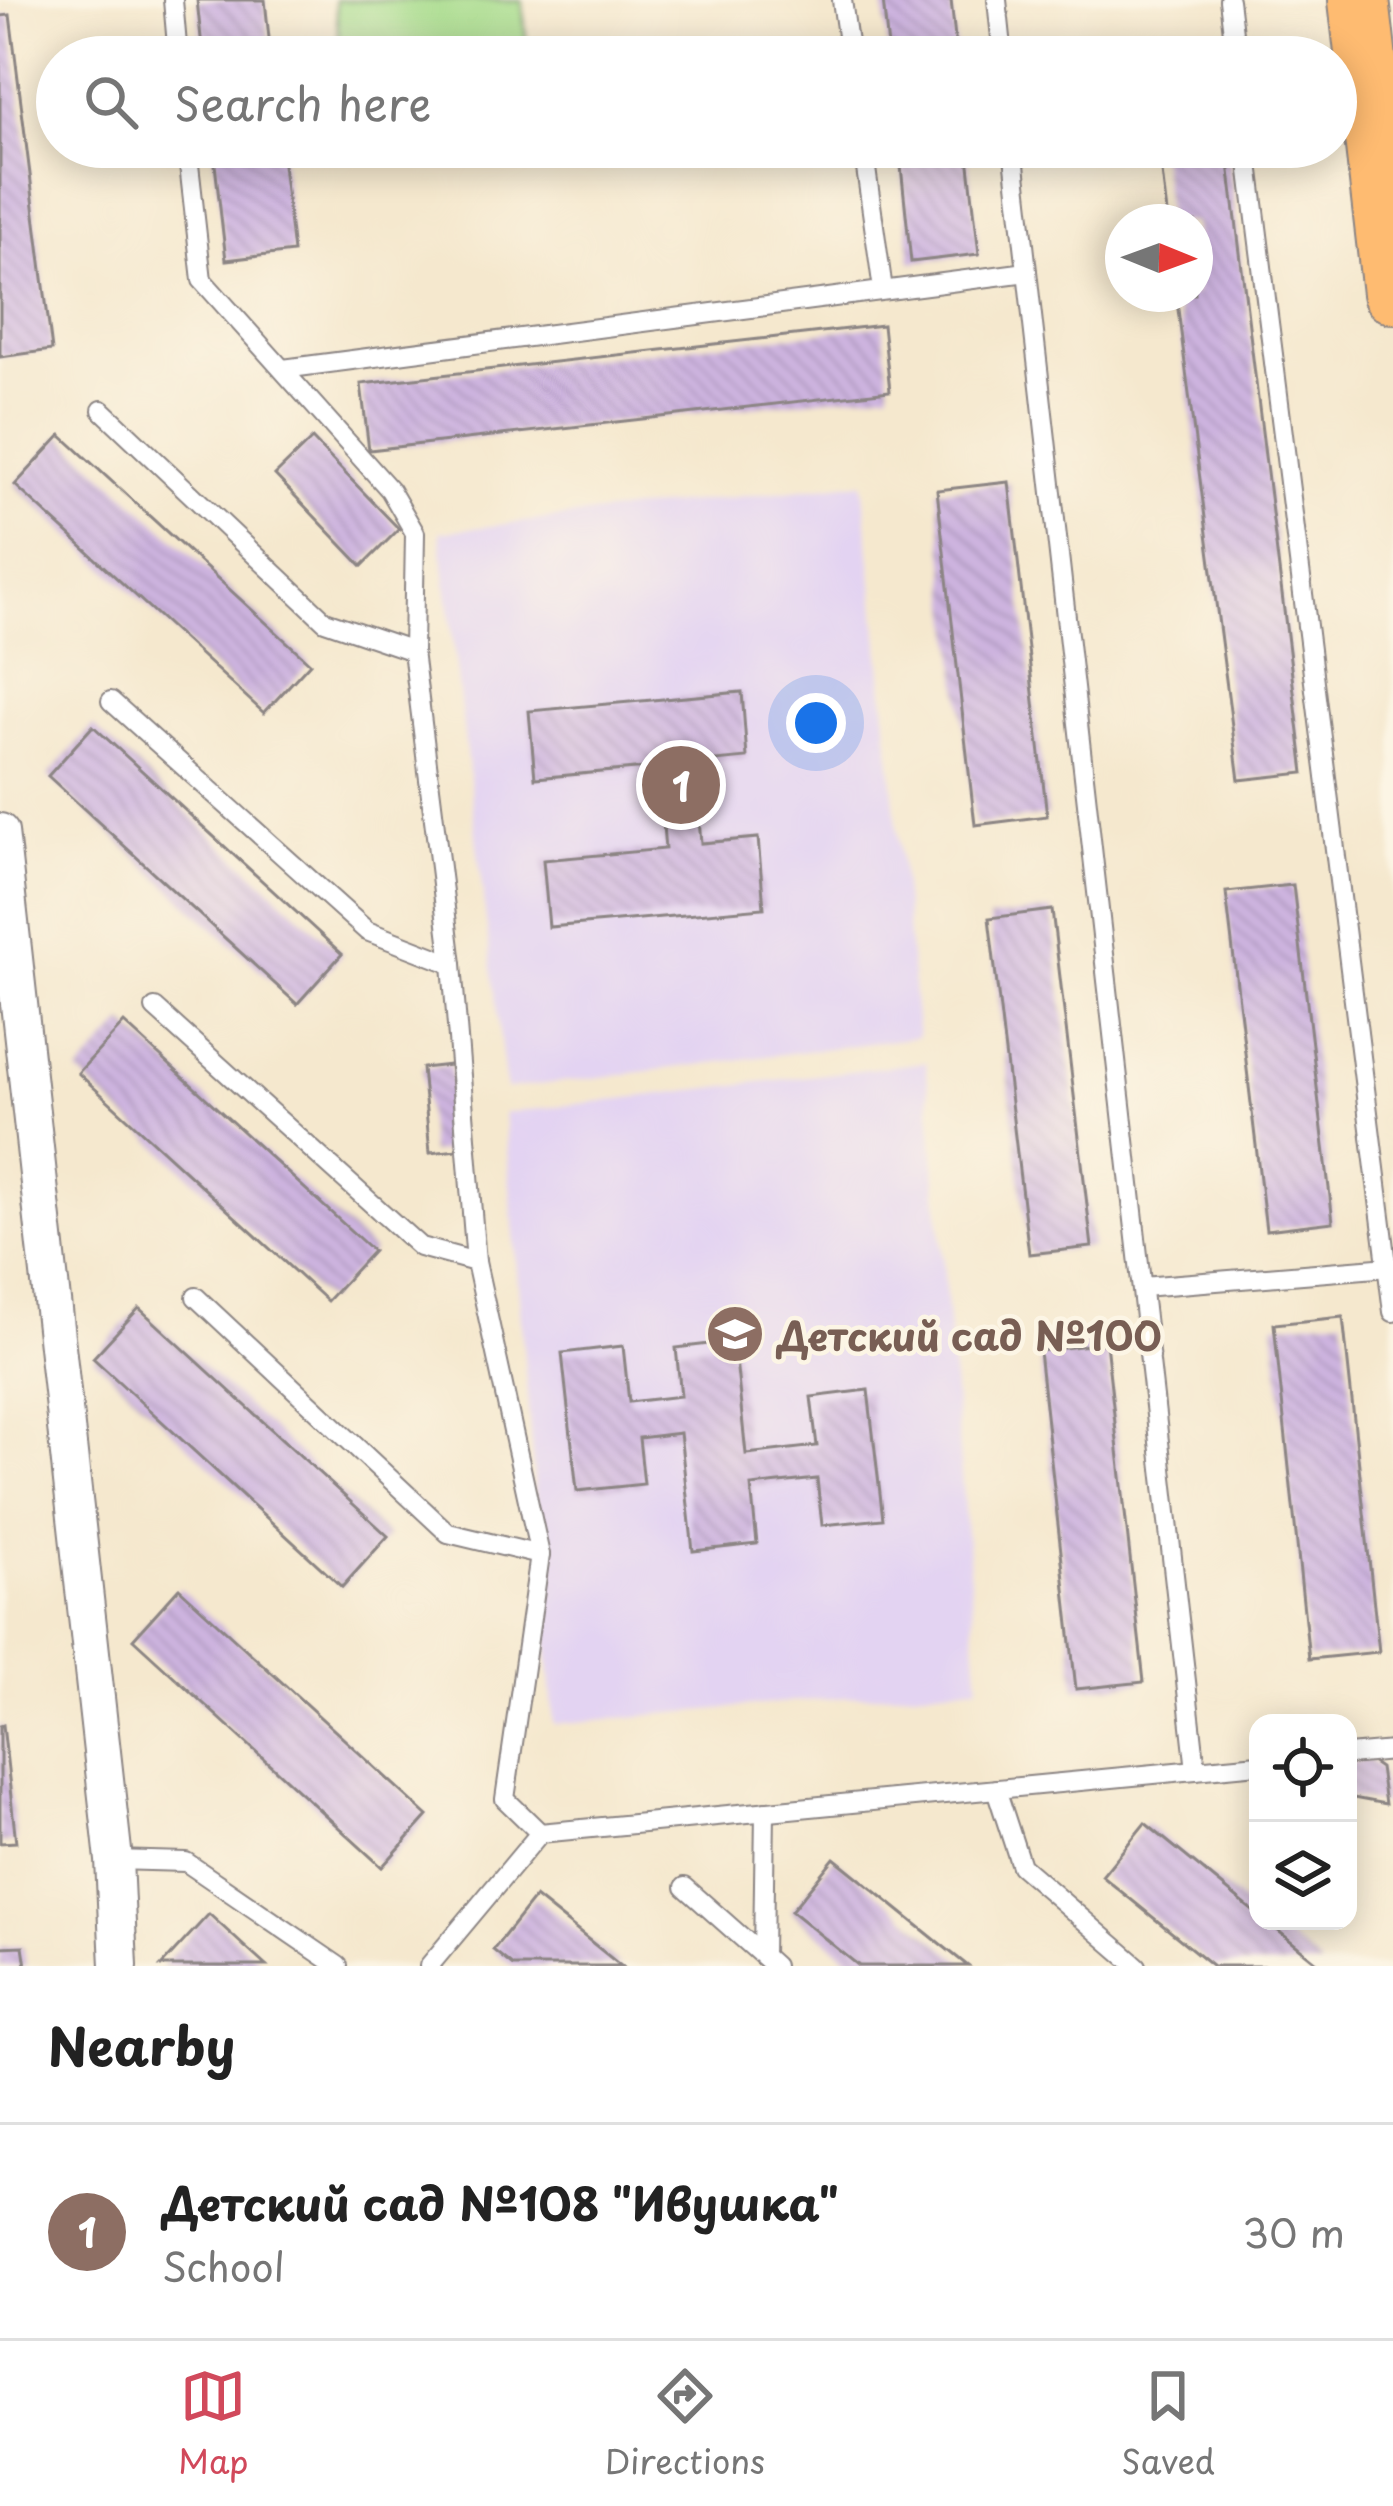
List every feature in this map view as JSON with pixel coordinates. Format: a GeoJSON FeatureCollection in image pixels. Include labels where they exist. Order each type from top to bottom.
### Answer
{"type":"FeatureCollection","features":[{"type":"Feature","properties":{"kind":"main road"},"geometry":{"type":"LineString","coordinates":[[1359,0],[1393,293]]}},
{"type":"Feature","properties":{"kind":"street"},"geometry":{"type":"LineString","coordinates":[[0,832],[114,1860],[119,1966]]}},
{"type":"Feature","properties":{"kind":"lane"},"geometry":{"type":"LineString","coordinates":[[173,0],[176,36]]}},
{"type":"Feature","properties":{"kind":"lane"},"geometry":{"type":"LineString","coordinates":[[842,0],[847,36]]}},
{"type":"Feature","properties":{"kind":"lane"},"geometry":{"type":"LineString","coordinates":[[997,0],[1001,36]]}},
{"type":"Feature","properties":{"kind":"lane"},"geometry":{"type":"LineString","coordinates":[[1229,0],[1233,36]]}},
{"type":"Feature","properties":{"kind":"lane"},"geometry":{"type":"LineString","coordinates":[[189,168],[202,280],[390,490],[416,533],[413,650],[452,964],[476,1262],[540,1555],[505,1799],[540,1833]]}},
{"type":"Feature","properties":{"kind":"lane"},"geometry":{"type":"LineString","coordinates":[[866,168],[883,290]]}},
{"type":"Feature","properties":{"kind":"lane"},"geometry":{"type":"LineString","coordinates":[[1015,168],[1196,1770]]}},
{"type":"Feature","properties":{"kind":"lane"},"geometry":{"type":"LineString","coordinates":[[1250,168],[1393,1312]]}},
{"type":"Feature","properties":{"kind":"lane"},"geometry":{"type":"LineString","coordinates":[[283,369],[1027,272]]}},
{"type":"Feature","properties":{"kind":"lane"},"geometry":{"type":"LineString","coordinates":[[101,410],[325,621],[413,650]]}},
{"type":"Feature","properties":{"kind":"lane"},"geometry":{"type":"LineString","coordinates":[[111,701],[368,931],[452,964]]}},
{"type":"Feature","properties":{"kind":"lane"},"geometry":{"type":"LineString","coordinates":[[154,1008],[420,1247],[476,1262]]}},
{"type":"Feature","properties":{"kind":"lane"},"geometry":{"type":"LineString","coordinates":[[1142,1287],[1389,1267]]}},
{"type":"Feature","properties":{"kind":"lane"},"geometry":{"type":"LineString","coordinates":[[196,1297],[448,1533],[540,1555]]}},
{"type":"Feature","properties":{"kind":"lane"},"geometry":{"type":"LineString","coordinates":[[1357,1754],[1393,1751]]}},
{"type":"Feature","properties":{"kind":"lane"},"geometry":{"type":"LineString","coordinates":[[429,1966],[540,1833],[1249,1765]]}},
{"type":"Feature","properties":{"kind":"lane"},"geometry":{"type":"LineString","coordinates":[[996,1789],[1021,1866],[1137,1966]]}},
{"type":"Feature","properties":{"kind":"lane"},"geometry":{"type":"LineString","coordinates":[[765,1811],[768,1961]]}},
{"type":"Feature","properties":{"kind":"lane"},"geometry":{"type":"LineString","coordinates":[[114,1860],[185,1862],[338,1966]]}},
{"type":"Feature","properties":{"kind":"lane"},"geometry":{"type":"LineString","coordinates":[[685,1887],[768,1961]]}},
{"type":"Feature","properties":{"kind":"shaded area"},"geometry":{"type":"Polygon","coordinates":[[[863,482],[918,1037],[506,1089],[440,532],[863,482]]]}},
{"type":"Feature","properties":{"kind":"shaded area","name":"Детский сад №100"},"geometry":{"type":"Polygon","coordinates":[[[926,1062],[979,1685],[554,1724],[504,1113],[926,1062]]]}},
{"type":"Feature","properties":{"kind":"green space"},"geometry":{"type":"Polygon","coordinates":[[[335,0],[522,0],[526,36],[339,36],[335,0]]]}},
{"type":"Feature","properties":{"kind":"building"},"geometry":{"type":"Polygon","coordinates":[[[197,0],[265,0],[269,36],[201,36],[197,0]]]}},
{"type":"Feature","properties":{"kind":"building"},"geometry":{"type":"Polygon","coordinates":[[[883,0],[951,0],[955,36],[887,36],[883,0]]]}},
{"type":"Feature","properties":{"kind":"building"},"geometry":{"type":"Polygon","coordinates":[[[10,15],[52,350],[0,357],[0,16],[10,15]]]}},
{"type":"Feature","properties":{"kind":"building"},"geometry":{"type":"Polygon","coordinates":[[[215,168],[283,168],[293,252],[226,260],[215,168]]]}},
{"type":"Feature","properties":{"kind":"building"},"geometry":{"type":"Polygon","coordinates":[[[901,168],[969,168],[979,254],[911,262],[901,168]]]}},
{"type":"Feature","properties":{"kind":"building"},"geometry":{"type":"Polygon","coordinates":[[[1162,168],[1230,168],[1304,773],[1239,780],[1178,312],[1213,312],[1213,204],[1166,204],[1162,168]]]}},
{"type":"Feature","properties":{"kind":"building"},"geometry":{"type":"Polygon","coordinates":[[[883,325],[890,391],[369,450],[361,384],[883,325]]]}},
{"type":"Feature","properties":{"kind":"building"},"geometry":{"type":"Polygon","coordinates":[[[61,435],[310,663],[264,713],[15,485],[61,435]]]}},
{"type":"Feature","properties":{"kind":"building"},"geometry":{"type":"Polygon","coordinates":[[[312,439],[399,529],[362,566],[275,475],[312,439]]]}},
{"type":"Feature","properties":{"kind":"building"},"geometry":{"type":"Polygon","coordinates":[[[1009,482],[1047,816],[975,825],[937,490],[1009,482]]]}},
{"type":"Feature","properties":{"kind":"building"},"geometry":{"type":"Polygon","coordinates":[[[742,692],[747,758],[694,763],[701,843],[758,838],[764,908],[549,927],[543,860],[665,849],[658,767],[535,778],[529,711],[742,692]]]}},
{"type":"Feature","properties":{"kind":"building"},"geometry":{"type":"Polygon","coordinates":[[[93,726],[342,954],[297,1004],[48,776],[93,726]]]}},
{"type":"Feature","properties":{"kind":"building"},"geometry":{"type":"Polygon","coordinates":[[[1293,885],[1333,1222],[1266,1230],[1226,892],[1293,885]]]}},
{"type":"Feature","properties":{"kind":"building"},"geometry":{"type":"Polygon","coordinates":[[[1052,910],[1092,1247],[1029,1254],[989,918],[1052,910]]]}},
{"type":"Feature","properties":{"kind":"building"},"geometry":{"type":"Polygon","coordinates":[[[124,1023],[373,1251],[327,1301],[78,1073],[124,1023]]]}},
{"type":"Feature","properties":{"kind":"building"},"geometry":{"type":"Polygon","coordinates":[[[450,1065],[458,1150],[430,1153],[422,1068],[450,1065]]]}},
{"type":"Feature","properties":{"kind":"building"},"geometry":{"type":"Polygon","coordinates":[[[139,1308],[388,1536],[342,1587],[93,1358],[139,1308]]]}},
{"type":"Feature","properties":{"kind":"building"},"geometry":{"type":"Polygon","coordinates":[[[1343,1317],[1379,1652],[1309,1659],[1274,1324],[1343,1317]]]}},
{"type":"Feature","properties":{"kind":"building"},"geometry":{"type":"Polygon","coordinates":[[[734,1341],[746,1454],[817,1446],[811,1397],[868,1390],[883,1519],[822,1525],[817,1479],[751,1486],[757,1544],[693,1551],[680,1433],[639,1438],[644,1484],[577,1491],[562,1353],[623,1346],[629,1402],[681,1396],[676,1348],[734,1341]]]}},
{"type":"Feature","properties":{"kind":"building"},"geometry":{"type":"Polygon","coordinates":[[[1106,1343],[1144,1682],[1076,1689],[1039,1351],[1106,1343]]]}},
{"type":"Feature","properties":{"kind":"building"},"geometry":{"type":"Polygon","coordinates":[[[179,1588],[428,1816],[382,1867],[133,1639],[179,1588]]]}},
{"type":"Feature","properties":{"kind":"building"},"geometry":{"type":"Polygon","coordinates":[[[0,1726],[16,1842],[0,1843],[0,1726]]]}},
{"type":"Feature","properties":{"kind":"building"},"geometry":{"type":"Polygon","coordinates":[[[1368,1760],[1380,1768],[1385,1804],[1357,1799],[1357,1762],[1368,1760]]]}},
{"type":"Feature","properties":{"kind":"building"},"geometry":{"type":"Polygon","coordinates":[[[1145,1823],[1249,1908],[1249,1930],[1277,1930],[1322,1966],[1213,1966],[1102,1876],[1145,1823]]]}},
{"type":"Feature","properties":{"kind":"building"},"geometry":{"type":"Polygon","coordinates":[[[834,1858],[968,1966],[859,1966],[791,1911],[834,1858]]]}},
{"type":"Feature","properties":{"kind":"building"},"geometry":{"type":"Polygon","coordinates":[[[535,1897],[621,1966],[513,1966],[493,1950],[535,1897]]]}},
{"type":"Feature","properties":{"kind":"building"},"geometry":{"type":"Polygon","coordinates":[[[209,1914],[245,1947],[266,1966],[161,1966],[209,1914]]]}},
{"type":"Feature","properties":{"kind":"building"},"geometry":{"type":"Polygon","coordinates":[[[23,1946],[26,1966],[0,1966],[0,1947],[23,1946]]]}},
{"type":"Feature","properties":{"kind":"place","name":"Детский сад №108 \"Ивушка\""},"geometry":{"type":"Point","coordinates":[681,785]}},
{"type":"Feature","properties":{"kind":"place","name":"Детский сад №100"},"geometry":{"type":"Point","coordinates":[735,1334]}}]}
